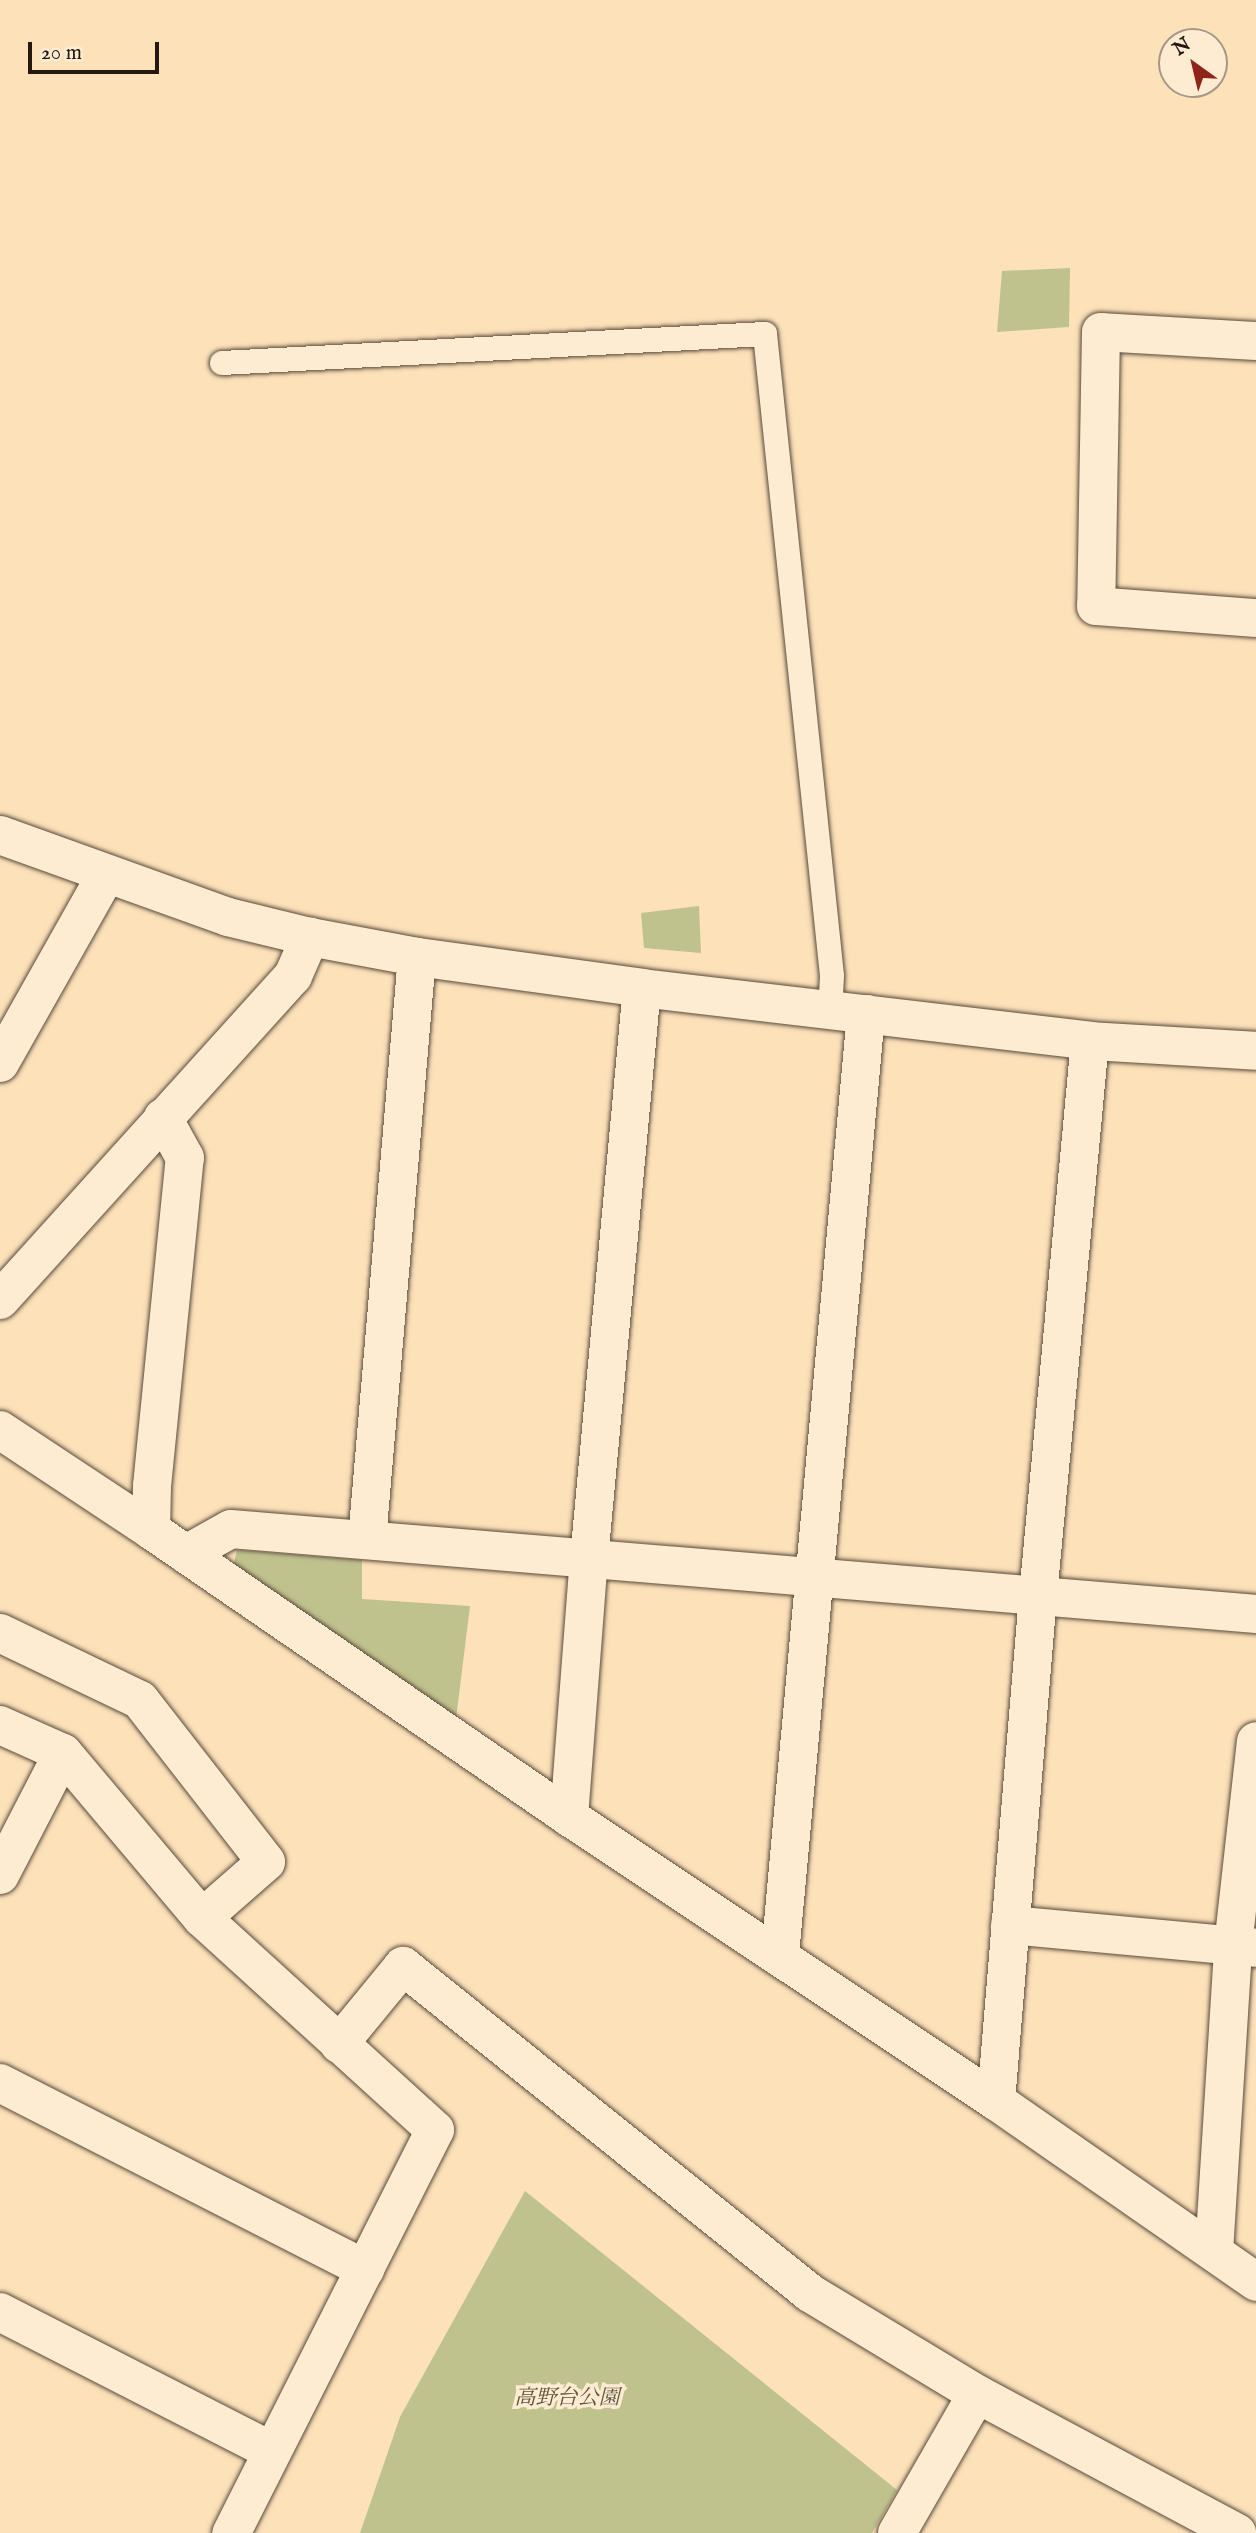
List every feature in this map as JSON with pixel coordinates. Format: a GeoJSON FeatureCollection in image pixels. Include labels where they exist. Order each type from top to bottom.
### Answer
{"type":"FeatureCollection","features":[{"type":"Feature","properties":{"kind":"street"},"geometry":{"type":"LineString","coordinates":[[1256,341],[1101,332],[1096,606],[1256,618]]}},
{"type":"Feature","properties":{"kind":"street"},"geometry":{"type":"LineString","coordinates":[[0,835],[228,917],[310,937],[417,957],[642,988],[1090,1041],[1256,1051]]}},
{"type":"Feature","properties":{"kind":"street"},"geometry":{"type":"LineString","coordinates":[[0,1063],[106,875]]}},
{"type":"Feature","properties":{"kind":"street"},"geometry":{"type":"LineString","coordinates":[[0,1300],[293,976],[310,937]]}},
{"type":"Feature","properties":{"kind":"street"},"geometry":{"type":"LineString","coordinates":[[367,1540],[417,957]]}},
{"type":"Feature","properties":{"kind":"street"},"geometry":{"type":"LineString","coordinates":[[569,1817],[589,1559],[642,988]]}},
{"type":"Feature","properties":{"kind":"street"},"geometry":{"type":"LineString","coordinates":[[780,1955],[813,1577],[848,1011]]}},
{"type":"Feature","properties":{"kind":"street"},"geometry":{"type":"LineString","coordinates":[[996,2101],[1038,1596],[1090,1041]]}},
{"type":"Feature","properties":{"kind":"street"},"geometry":{"type":"LineString","coordinates":[[151,1530],[152,1486],[184,1158],[163,1118]]}},
{"type":"Feature","properties":{"kind":"street"},"geometry":{"type":"LineString","coordinates":[[0,1430],[151,1530],[569,1817],[996,2101],[1256,2282]]}},
{"type":"Feature","properties":{"kind":"street"},"geometry":{"type":"LineString","coordinates":[[186,1554],[231,1529],[1256,1615]]}},
{"type":"Feature","properties":{"kind":"street"},"geometry":{"type":"LineString","coordinates":[[0,1633],[140,1700],[266,1862],[202,1918]]}},
{"type":"Feature","properties":{"kind":"street"},"geometry":{"type":"LineString","coordinates":[[0,1725],[63,1753],[202,1918],[435,2130],[230,2533]]}},
{"type":"Feature","properties":{"kind":"street"},"geometry":{"type":"LineString","coordinates":[[1214,2252],[1245,1947],[1256,1741]]}},
{"type":"Feature","properties":{"kind":"street"},"geometry":{"type":"LineString","coordinates":[[0,1875],[63,1753]]}},
{"type":"Feature","properties":{"kind":"street"},"geometry":{"type":"LineString","coordinates":[[1010,1925],[1245,1947]]}},
{"type":"Feature","properties":{"kind":"street"},"geometry":{"type":"LineString","coordinates":[[339,2044],[403,1966],[810,2293],[977,2395],[1237,2533]]}},
{"type":"Feature","properties":{"kind":"street"},"geometry":{"type":"LineString","coordinates":[[0,2083],[365,2269]]}},
{"type":"Feature","properties":{"kind":"street"},"geometry":{"type":"LineString","coordinates":[[0,2312],[272,2451]]}},
{"type":"Feature","properties":{"kind":"street"},"geometry":{"type":"LineString","coordinates":[[897,2533],[977,2395]]}},
{"type":"Feature","properties":{"kind":"street"},"geometry":{"type":"LineString","coordinates":[[1248,2533],[1256,2521]]}},
{"type":"Feature","properties":{"kind":"lane"},"geometry":{"type":"LineString","coordinates":[[222,363],[765,334],[832,976],[848,1011]]}},
{"type":"Feature","properties":{"kind":"green space"},"geometry":{"type":"Polygon","coordinates":[[[1070,268],[1069,327],[997,332],[1002,271],[1070,268]]]}},
{"type":"Feature","properties":{"kind":"green space"},"geometry":{"type":"Polygon","coordinates":[[[699,906],[701,953],[644,948],[641,913],[699,906]]]}},
{"type":"Feature","properties":{"kind":"green space"},"geometry":{"type":"Polygon","coordinates":[[[237,1550],[362,1560],[362,1599],[470,1606],[456,1719],[233,1567],[237,1550]]]}},
{"type":"Feature","properties":{"kind":"green space","name":"高野台公園"},"geometry":{"type":"Polygon","coordinates":[[[525,2191],[897,2490],[872,2533],[360,2533],[400,2417],[525,2191]]]}}]}
